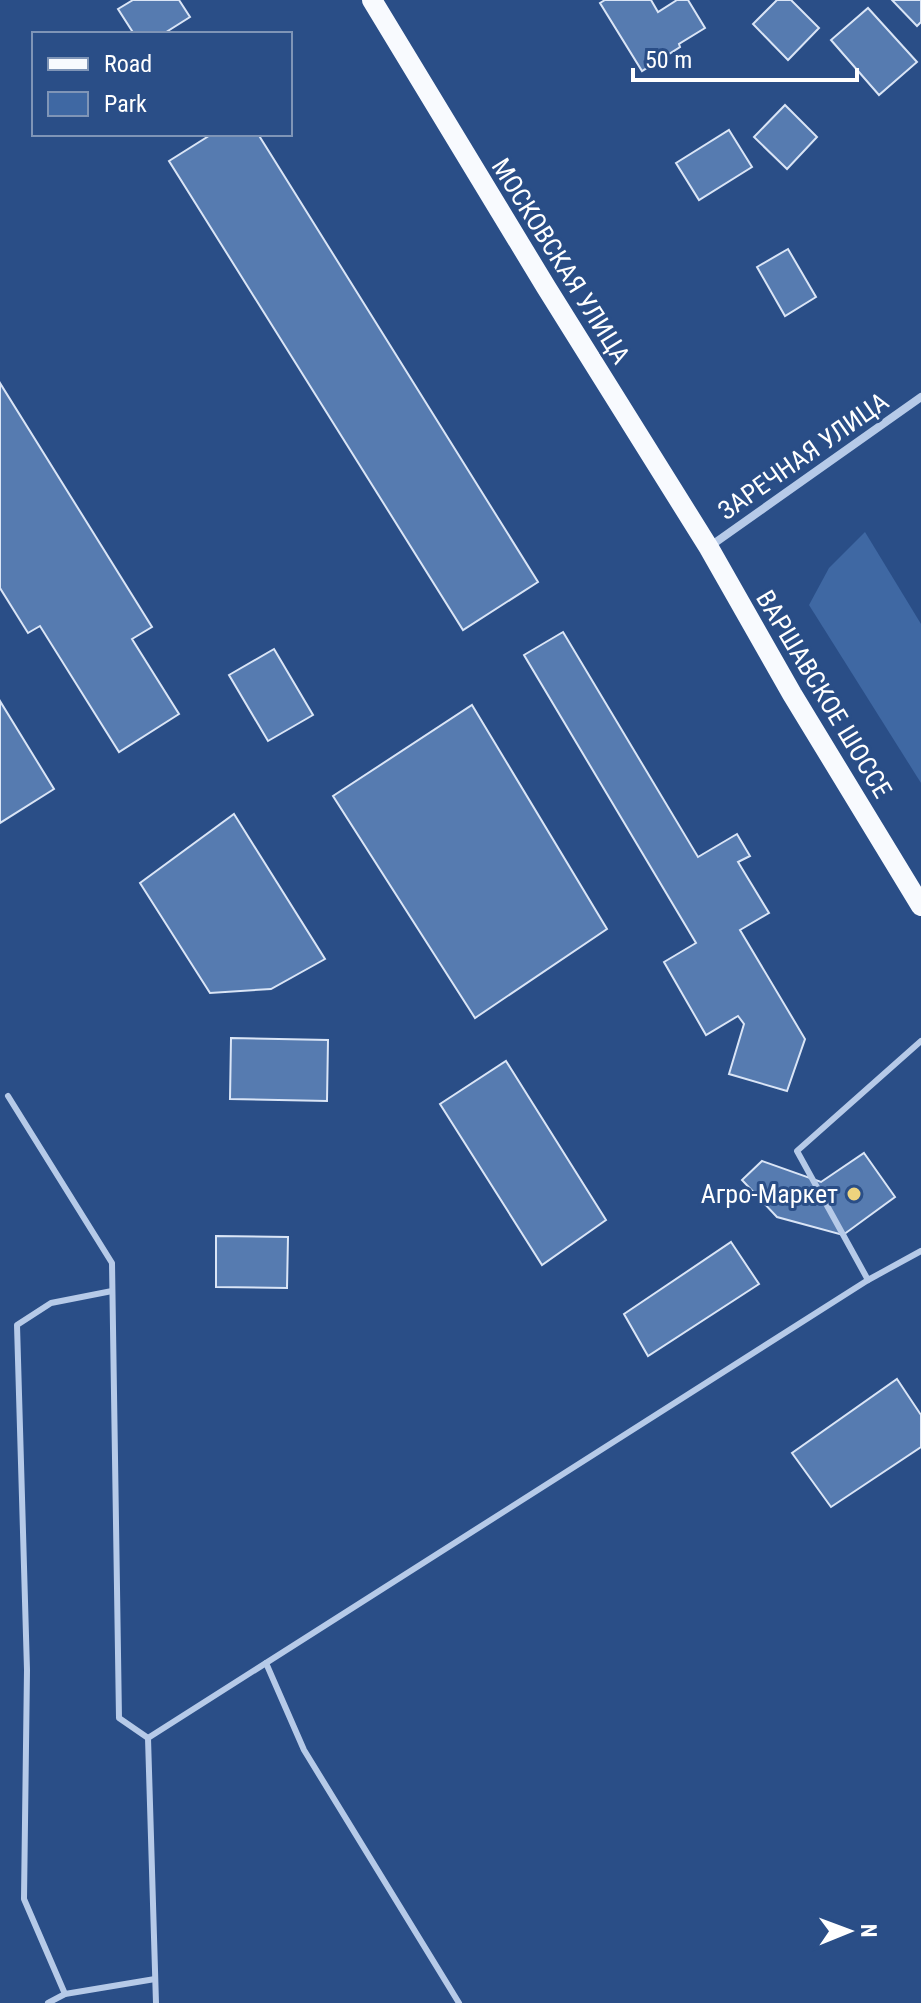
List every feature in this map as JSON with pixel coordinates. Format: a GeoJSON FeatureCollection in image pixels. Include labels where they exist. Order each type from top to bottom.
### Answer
{"type":"FeatureCollection","features":[{"type":"Feature","properties":{"kind":"main road","name":"МОСКОВСКАЯ УЛИЦА"},"geometry":{"type":"LineString","coordinates":[[372,0],[709,548]]}},
{"type":"Feature","properties":{"kind":"main road","name":"ВАРШАВСКОЕ ШОССЕ"},"geometry":{"type":"LineString","coordinates":[[709,548],[792,694],[921,906]]}},
{"type":"Feature","properties":{"kind":"street","name":"ЗАРЕЧНАЯ УЛИЦА"},"geometry":{"type":"LineString","coordinates":[[709,548],[921,397]]}},
{"type":"Feature","properties":{"kind":"lane"},"geometry":{"type":"LineString","coordinates":[[868,1280],[797,1151],[921,1041]]}},
{"type":"Feature","properties":{"kind":"lane"},"geometry":{"type":"LineString","coordinates":[[8,1096],[112,1263],[119,1718],[148,1738]]}},
{"type":"Feature","properties":{"kind":"lane"},"geometry":{"type":"LineString","coordinates":[[148,1738],[868,1280],[921,1251]]}},
{"type":"Feature","properties":{"kind":"lane"},"geometry":{"type":"LineString","coordinates":[[65,1994],[24,1899],[27,1670],[17,1325],[51,1303],[112,1291]]}},
{"type":"Feature","properties":{"kind":"lane"},"geometry":{"type":"LineString","coordinates":[[266,1663],[304,1750],[459,2003]]}},
{"type":"Feature","properties":{"kind":"lane"},"geometry":{"type":"LineString","coordinates":[[148,1738],[156,2003]]}},
{"type":"Feature","properties":{"kind":"lane"},"geometry":{"type":"LineString","coordinates":[[48,2003],[65,1994],[155,1979]]}},
{"type":"Feature","properties":{"kind":"green space"},"geometry":{"type":"Polygon","coordinates":[[[865,532],[921,624],[921,783],[809,605],[829,568],[865,532]]]}},
{"type":"Feature","properties":{"kind":"building"},"geometry":{"type":"Polygon","coordinates":[[[133,0],[179,0],[190,17],[166,32],[133,32],[118,9],[133,0]]]}},
{"type":"Feature","properties":{"kind":"building"},"geometry":{"type":"Polygon","coordinates":[[[605,0],[651,0],[658,12],[677,0],[688,0],[705,28],[642,71],[600,3],[605,0]]]}},
{"type":"Feature","properties":{"kind":"building"},"geometry":{"type":"Polygon","coordinates":[[[777,0],[791,0],[819,28],[788,60],[753,24],[777,0]]]}},
{"type":"Feature","properties":{"kind":"building"},"geometry":{"type":"Polygon","coordinates":[[[892,0],[921,0],[921,22],[917,26],[892,0]]]}},
{"type":"Feature","properties":{"kind":"building"},"geometry":{"type":"Polygon","coordinates":[[[868,8],[917,62],[879,95],[831,40],[868,8]]]}},
{"type":"Feature","properties":{"kind":"building"},"geometry":{"type":"Polygon","coordinates":[[[785,105],[817,137],[787,169],[754,137],[785,105]]]}},
{"type":"Feature","properties":{"kind":"building"},"geometry":{"type":"Polygon","coordinates":[[[729,130],[752,167],[699,200],[676,163],[729,130]]]}},
{"type":"Feature","properties":{"kind":"building"},"geometry":{"type":"Polygon","coordinates":[[[209,136],[259,136],[538,582],[463,630],[169,161],[209,136]]]}},
{"type":"Feature","properties":{"kind":"building"},"geometry":{"type":"Polygon","coordinates":[[[788,249],[816,297],[785,316],[757,267],[788,249]]]}},
{"type":"Feature","properties":{"kind":"building"},"geometry":{"type":"Polygon","coordinates":[[[0,383],[152,627],[132,639],[179,714],[119,752],[40,626],[28,633],[0,588],[0,383]]]}},
{"type":"Feature","properties":{"kind":"building"},"geometry":{"type":"Polygon","coordinates":[[[563,632],[698,857],[737,834],[750,856],[738,862],[769,913],[740,930],[805,1039],[787,1091],[729,1074],[744,1024],[738,1016],[706,1035],[664,962],[696,943],[524,655],[563,632]]]}},
{"type":"Feature","properties":{"kind":"building"},"geometry":{"type":"Polygon","coordinates":[[[274,649],[313,715],[268,741],[229,675],[274,649]]]}},
{"type":"Feature","properties":{"kind":"building"},"geometry":{"type":"Polygon","coordinates":[[[0,701],[54,789],[0,823],[0,701]]]}},
{"type":"Feature","properties":{"kind":"building"},"geometry":{"type":"Polygon","coordinates":[[[472,705],[607,929],[475,1018],[333,796],[472,705]]]}},
{"type":"Feature","properties":{"kind":"building"},"geometry":{"type":"Polygon","coordinates":[[[234,814],[325,959],[271,989],[210,993],[140,883],[234,814]]]}},
{"type":"Feature","properties":{"kind":"building"},"geometry":{"type":"Polygon","coordinates":[[[231,1038],[328,1040],[327,1101],[230,1099],[231,1038]]]}},
{"type":"Feature","properties":{"kind":"building"},"geometry":{"type":"Polygon","coordinates":[[[506,1061],[606,1220],[542,1265],[440,1104],[506,1061]]]}},
{"type":"Feature","properties":{"kind":"building"},"geometry":{"type":"Polygon","coordinates":[[[864,1153],[895,1197],[843,1235],[777,1217],[742,1180],[762,1161],[821,1182],[864,1153]]]}},
{"type":"Feature","properties":{"kind":"building"},"geometry":{"type":"Polygon","coordinates":[[[216,1236],[288,1237],[287,1288],[216,1287],[216,1236]]]}},
{"type":"Feature","properties":{"kind":"building"},"geometry":{"type":"Polygon","coordinates":[[[731,1242],[759,1284],[648,1356],[624,1314],[731,1242]]]}},
{"type":"Feature","properties":{"kind":"building"},"geometry":{"type":"Polygon","coordinates":[[[897,1379],[921,1415],[921,1447],[831,1507],[792,1453],[897,1379]]]}},
{"type":"Feature","properties":{"kind":"place","name":"Агро-Маркет"},"geometry":{"type":"Point","coordinates":[854,1194]}}]}
